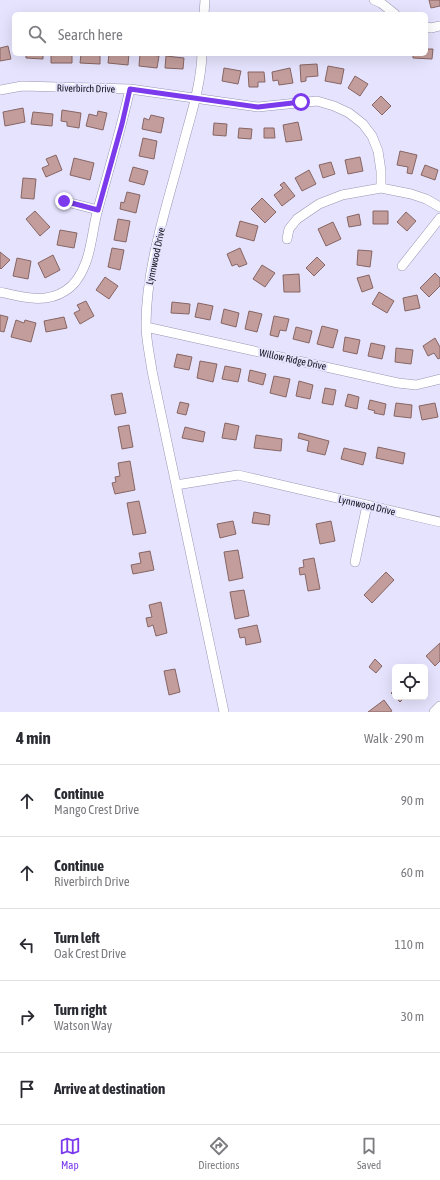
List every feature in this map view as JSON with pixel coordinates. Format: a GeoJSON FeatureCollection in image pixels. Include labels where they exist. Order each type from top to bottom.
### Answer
{"type":"FeatureCollection","features":[{"type":"Feature","properties":{"kind":"street"},"geometry":{"type":"LineString","coordinates":[[204,12],[205,0]]}},
{"type":"Feature","properties":{"kind":"street"},"geometry":{"type":"LineString","coordinates":[[374,0],[381,3],[392,12]]}},
{"type":"Feature","properties":{"kind":"street"},"geometry":{"type":"LineString","coordinates":[[428,27],[440,26]]}},
{"type":"Feature","properties":{"kind":"street","name":"Lynnwood Drive"},"geometry":{"type":"LineString","coordinates":[[202,56],[202,65],[196,98],[150,268],[146,327],[152,371],[224,712]]}},
{"type":"Feature","properties":{"kind":"street","name":"Riverbirch Drive"},"geometry":{"type":"LineString","coordinates":[[0,90],[22,86],[130,89],[258,107],[317,101],[334,106],[350,114],[363,124],[372,136],[378,151],[381,171],[381,188]]}},
{"type":"Feature","properties":{"kind":"street"},"geometry":{"type":"LineString","coordinates":[[0,292],[26,298],[47,298],[65,291],[78,279],[86,262],[130,89]]}},
{"type":"Feature","properties":{"kind":"street"},"geometry":{"type":"LineString","coordinates":[[287,239],[289,229],[297,219],[320,204],[342,195],[381,188],[426,199],[440,207]]}},
{"type":"Feature","properties":{"kind":"street"},"geometry":{"type":"LineString","coordinates":[[64,201],[98,210]]}},
{"type":"Feature","properties":{"kind":"street"},"geometry":{"type":"LineString","coordinates":[[402,266],[440,218]]}},
{"type":"Feature","properties":{"kind":"street","name":"Willow Ridge Drive"},"geometry":{"type":"LineString","coordinates":[[146,327],[398,383],[416,385],[440,379]]}},
{"type":"Feature","properties":{"kind":"street","name":"Lynnwood Drive"},"geometry":{"type":"LineString","coordinates":[[176,484],[238,475],[440,522]]}},
{"type":"Feature","properties":{"kind":"street"},"geometry":{"type":"LineString","coordinates":[[355,562],[367,505]]}},
{"type":"Feature","properties":{"kind":"street"},"geometry":{"type":"LineString","coordinates":[[434,712],[440,706]]}},
{"type":"Feature","properties":{"kind":"building"},"geometry":{"type":"Polygon","coordinates":[[[429,0],[440,0],[440,6],[431,8],[429,0]]]}},
{"type":"Feature","properties":{"kind":"building"},"geometry":{"type":"Polygon","coordinates":[[[8,46],[11,59],[0,61],[0,48],[8,46]]]}},
{"type":"Feature","properties":{"kind":"building"},"geometry":{"type":"Polygon","coordinates":[[[428,49],[433,49],[432,59],[413,58],[413,56],[428,56],[428,49]]]}},
{"type":"Feature","properties":{"kind":"building"},"geometry":{"type":"Polygon","coordinates":[[[26,56],[43,56],[43,59],[26,58],[26,56]]]}},
{"type":"Feature","properties":{"kind":"building"},"geometry":{"type":"Polygon","coordinates":[[[51,56],[72,56],[72,63],[51,63],[51,56]]]}},
{"type":"Feature","properties":{"kind":"building"},"geometry":{"type":"Polygon","coordinates":[[[81,56],[100,56],[100,64],[80,63],[81,56]]]}},
{"type":"Feature","properties":{"kind":"building"},"geometry":{"type":"Polygon","coordinates":[[[109,56],[129,56],[128,65],[108,63],[109,56]]]}},
{"type":"Feature","properties":{"kind":"building"},"geometry":{"type":"Polygon","coordinates":[[[140,56],[159,56],[157,68],[139,66],[140,56]]]}},
{"type":"Feature","properties":{"kind":"building"},"geometry":{"type":"Polygon","coordinates":[[[166,56],[184,58],[183,69],[165,68],[166,56]]]}},
{"type":"Feature","properties":{"kind":"building"},"geometry":{"type":"Polygon","coordinates":[[[317,64],[318,76],[306,77],[306,81],[301,82],[300,65],[317,64]]]}},
{"type":"Feature","properties":{"kind":"building"},"geometry":{"type":"Polygon","coordinates":[[[328,66],[344,69],[341,84],[325,81],[328,66]]]}},
{"type":"Feature","properties":{"kind":"building"},"geometry":{"type":"Polygon","coordinates":[[[224,68],[241,71],[238,84],[222,81],[224,68]]]}},
{"type":"Feature","properties":{"kind":"building"},"geometry":{"type":"Polygon","coordinates":[[[290,68],[293,83],[279,85],[278,80],[273,81],[272,72],[290,68]]]}},
{"type":"Feature","properties":{"kind":"building"},"geometry":{"type":"Polygon","coordinates":[[[248,72],[264,72],[265,82],[258,82],[258,87],[249,87],[248,72]]]}},
{"type":"Feature","properties":{"kind":"building"},"geometry":{"type":"Polygon","coordinates":[[[355,76],[368,84],[360,96],[348,88],[355,76]]]}},
{"type":"Feature","properties":{"kind":"building"},"geometry":{"type":"Polygon","coordinates":[[[381,96],[391,106],[382,115],[372,105],[381,96]]]}},
{"type":"Feature","properties":{"kind":"building"},"geometry":{"type":"Polygon","coordinates":[[[23,108],[25,122],[5,126],[3,112],[23,108]]]}},
{"type":"Feature","properties":{"kind":"building"},"geometry":{"type":"Polygon","coordinates":[[[62,110],[81,113],[79,128],[67,126],[67,122],[61,121],[62,110]]]}},
{"type":"Feature","properties":{"kind":"building"},"geometry":{"type":"Polygon","coordinates":[[[98,111],[107,113],[103,130],[86,126],[89,114],[97,116],[98,111]]]}},
{"type":"Feature","properties":{"kind":"building"},"geometry":{"type":"Polygon","coordinates":[[[33,112],[53,114],[52,126],[31,124],[33,112]]]}},
{"type":"Feature","properties":{"kind":"building"},"geometry":{"type":"Polygon","coordinates":[[[151,115],[164,118],[161,133],[142,129],[144,118],[149,120],[151,115]]]}},
{"type":"Feature","properties":{"kind":"building"},"geometry":{"type":"Polygon","coordinates":[[[298,122],[302,140],[286,142],[283,125],[298,122]]]}},
{"type":"Feature","properties":{"kind":"building"},"geometry":{"type":"Polygon","coordinates":[[[214,123],[227,124],[226,136],[213,135],[214,123]]]}},
{"type":"Feature","properties":{"kind":"building"},"geometry":{"type":"Polygon","coordinates":[[[239,128],[252,129],[251,139],[238,138],[239,128]]]}},
{"type":"Feature","properties":{"kind":"building"},"geometry":{"type":"Polygon","coordinates":[[[264,128],[274,128],[275,138],[264,138],[264,128]]]}},
{"type":"Feature","properties":{"kind":"building"},"geometry":{"type":"Polygon","coordinates":[[[143,138],[157,141],[154,159],[139,156],[143,138]]]}},
{"type":"Feature","properties":{"kind":"building"},"geometry":{"type":"Polygon","coordinates":[[[400,151],[417,155],[412,174],[407,173],[408,167],[397,165],[400,151]]]}},
{"type":"Feature","properties":{"kind":"building"},"geometry":{"type":"Polygon","coordinates":[[[56,155],[62,170],[46,177],[42,168],[49,165],[46,159],[56,155]]]}},
{"type":"Feature","properties":{"kind":"building"},"geometry":{"type":"Polygon","coordinates":[[[360,157],[363,171],[348,174],[345,160],[360,157]]]}},
{"type":"Feature","properties":{"kind":"building"},"geometry":{"type":"Polygon","coordinates":[[[74,158],[94,163],[90,180],[70,175],[74,158]]]}},
{"type":"Feature","properties":{"kind":"building"},"geometry":{"type":"Polygon","coordinates":[[[331,162],[335,174],[323,178],[319,165],[331,162]]]}},
{"type":"Feature","properties":{"kind":"building"},"geometry":{"type":"Polygon","coordinates":[[[425,165],[438,170],[435,180],[421,175],[425,165]]]}},
{"type":"Feature","properties":{"kind":"building"},"geometry":{"type":"Polygon","coordinates":[[[133,167],[148,171],[144,185],[129,181],[133,167]]]}},
{"type":"Feature","properties":{"kind":"building"},"geometry":{"type":"Polygon","coordinates":[[[309,170],[316,184],[302,191],[295,178],[309,170]]]}},
{"type":"Feature","properties":{"kind":"building"},"geometry":{"type":"Polygon","coordinates":[[[23,178],[36,179],[34,199],[21,198],[23,178]]]}},
{"type":"Feature","properties":{"kind":"building"},"geometry":{"type":"Polygon","coordinates":[[[284,182],[295,196],[282,206],[274,195],[283,188],[280,185],[284,182]]]}},
{"type":"Feature","properties":{"kind":"building"},"geometry":{"type":"Polygon","coordinates":[[[127,192],[140,195],[136,213],[120,209],[121,202],[124,203],[127,192]]]}},
{"type":"Feature","properties":{"kind":"building"},"geometry":{"type":"Polygon","coordinates":[[[262,198],[276,212],[265,223],[251,209],[262,198]]]}},
{"type":"Feature","properties":{"kind":"building"},"geometry":{"type":"Polygon","coordinates":[[[35,211],[50,227],[40,236],[26,219],[35,211]]]}},
{"type":"Feature","properties":{"kind":"building"},"geometry":{"type":"Polygon","coordinates":[[[373,211],[388,211],[388,224],[373,224],[373,211]]]}},
{"type":"Feature","properties":{"kind":"building"},"geometry":{"type":"Polygon","coordinates":[[[406,212],[416,221],[407,231],[397,222],[406,212]]]}},
{"type":"Feature","properties":{"kind":"building"},"geometry":{"type":"Polygon","coordinates":[[[359,214],[361,225],[349,227],[347,217],[359,214]]]}},
{"type":"Feature","properties":{"kind":"building"},"geometry":{"type":"Polygon","coordinates":[[[118,219],[130,221],[126,242],[114,240],[118,219]]]}},
{"type":"Feature","properties":{"kind":"building"},"geometry":{"type":"Polygon","coordinates":[[[240,221],[258,226],[254,241],[236,236],[240,221]]]}},
{"type":"Feature","properties":{"kind":"building"},"geometry":{"type":"Polygon","coordinates":[[[333,222],[341,239],[326,246],[318,229],[333,222]]]}},
{"type":"Feature","properties":{"kind":"building"},"geometry":{"type":"Polygon","coordinates":[[[60,230],[77,233],[74,248],[57,245],[60,230]]]}},
{"type":"Feature","properties":{"kind":"building"},"geometry":{"type":"Polygon","coordinates":[[[112,248],[124,250],[120,270],[108,267],[112,248]]]}},
{"type":"Feature","properties":{"kind":"building"},"geometry":{"type":"Polygon","coordinates":[[[240,248],[247,264],[239,267],[237,264],[232,266],[227,254],[240,248]]]}},
{"type":"Feature","properties":{"kind":"building"},"geometry":{"type":"Polygon","coordinates":[[[358,250],[372,251],[370,267],[357,265],[358,250]]]}},
{"type":"Feature","properties":{"kind":"building"},"geometry":{"type":"Polygon","coordinates":[[[0,252],[10,260],[1,269],[0,268],[0,252]]]}},
{"type":"Feature","properties":{"kind":"building"},"geometry":{"type":"Polygon","coordinates":[[[53,255],[60,270],[45,278],[38,263],[53,255]]]}},
{"type":"Feature","properties":{"kind":"building"},"geometry":{"type":"Polygon","coordinates":[[[317,257],[325,265],[314,276],[306,268],[317,257]]]}},
{"type":"Feature","properties":{"kind":"building"},"geometry":{"type":"Polygon","coordinates":[[[17,258],[31,261],[28,279],[13,276],[17,258]]]}},
{"type":"Feature","properties":{"kind":"building"},"geometry":{"type":"Polygon","coordinates":[[[262,265],[275,273],[265,287],[253,279],[262,265]]]}},
{"type":"Feature","properties":{"kind":"building"},"geometry":{"type":"Polygon","coordinates":[[[435,273],[440,278],[440,286],[429,297],[420,288],[435,273]]]}},
{"type":"Feature","properties":{"kind":"building"},"geometry":{"type":"Polygon","coordinates":[[[299,274],[300,292],[284,292],[283,275],[299,274]]]}},
{"type":"Feature","properties":{"kind":"building"},"geometry":{"type":"Polygon","coordinates":[[[369,275],[373,288],[362,292],[357,278],[369,275]]]}},
{"type":"Feature","properties":{"kind":"building"},"geometry":{"type":"Polygon","coordinates":[[[105,277],[118,286],[109,299],[96,290],[105,277]]]}},
{"type":"Feature","properties":{"kind":"building"},"geometry":{"type":"Polygon","coordinates":[[[379,292],[394,301],[387,313],[372,304],[379,292]]]}},
{"type":"Feature","properties":{"kind":"building"},"geometry":{"type":"Polygon","coordinates":[[[417,295],[420,308],[405,311],[403,298],[417,295]]]}},
{"type":"Feature","properties":{"kind":"building"},"geometry":{"type":"Polygon","coordinates":[[[86,301],[94,316],[80,324],[74,313],[80,310],[77,305],[86,301]]]}},
{"type":"Feature","properties":{"kind":"building"},"geometry":{"type":"Polygon","coordinates":[[[172,302],[190,304],[189,314],[171,313],[172,302]]]}},
{"type":"Feature","properties":{"kind":"building"},"geometry":{"type":"Polygon","coordinates":[[[198,303],[213,306],[210,320],[195,317],[198,303]]]}},
{"type":"Feature","properties":{"kind":"building"},"geometry":{"type":"Polygon","coordinates":[[[224,309],[239,313],[236,327],[221,323],[224,309]]]}},
{"type":"Feature","properties":{"kind":"building"},"geometry":{"type":"Polygon","coordinates":[[[249,311],[262,314],[257,332],[245,329],[249,311]]]}},
{"type":"Feature","properties":{"kind":"building"},"geometry":{"type":"Polygon","coordinates":[[[0,315],[8,317],[4,332],[0,331],[0,315]]]}},
{"type":"Feature","properties":{"kind":"building"},"geometry":{"type":"Polygon","coordinates":[[[274,316],[289,319],[286,331],[280,330],[278,337],[270,335],[274,316]]]}},
{"type":"Feature","properties":{"kind":"building"},"geometry":{"type":"Polygon","coordinates":[[[64,317],[67,328],[46,332],[44,321],[64,317]]]}},
{"type":"Feature","properties":{"kind":"building"},"geometry":{"type":"Polygon","coordinates":[[[16,320],[24,323],[25,320],[36,323],[31,342],[11,337],[16,320]]]}},
{"type":"Feature","properties":{"kind":"building"},"geometry":{"type":"Polygon","coordinates":[[[322,326],[338,330],[333,348],[317,344],[322,326]]]}},
{"type":"Feature","properties":{"kind":"building"},"geometry":{"type":"Polygon","coordinates":[[[296,327],[312,331],[309,343],[293,339],[296,327]]]}},
{"type":"Feature","properties":{"kind":"building"},"geometry":{"type":"Polygon","coordinates":[[[345,337],[360,340],[357,354],[343,351],[345,337]]]}},
{"type":"Feature","properties":{"kind":"building"},"geometry":{"type":"Polygon","coordinates":[[[435,338],[440,347],[440,358],[438,359],[434,353],[428,356],[423,346],[435,338]]]}},
{"type":"Feature","properties":{"kind":"building"},"geometry":{"type":"Polygon","coordinates":[[[371,343],[385,346],[382,359],[368,356],[371,343]]]}},
{"type":"Feature","properties":{"kind":"building"},"geometry":{"type":"Polygon","coordinates":[[[396,348],[413,350],[411,364],[395,362],[396,348]]]}},
{"type":"Feature","properties":{"kind":"building"},"geometry":{"type":"Polygon","coordinates":[[[177,354],[192,357],[189,370],[174,367],[177,354]]]}},
{"type":"Feature","properties":{"kind":"building"},"geometry":{"type":"Polygon","coordinates":[[[200,361],[217,364],[213,382],[197,378],[200,361]]]}},
{"type":"Feature","properties":{"kind":"building"},"geometry":{"type":"Polygon","coordinates":[[[225,366],[241,369],[238,382],[222,379],[225,366]]]}},
{"type":"Feature","properties":{"kind":"building"},"geometry":{"type":"Polygon","coordinates":[[[250,370],[266,374],[263,385],[248,381],[250,370]]]}},
{"type":"Feature","properties":{"kind":"building"},"geometry":{"type":"Polygon","coordinates":[[[274,376],[290,379],[286,397],[270,393],[274,376]]]}},
{"type":"Feature","properties":{"kind":"building"},"geometry":{"type":"Polygon","coordinates":[[[299,381],[313,385],[310,399],[296,396],[299,381]]]}},
{"type":"Feature","properties":{"kind":"building"},"geometry":{"type":"Polygon","coordinates":[[[325,388],[336,390],[333,405],[322,403],[325,388]]]}},
{"type":"Feature","properties":{"kind":"building"},"geometry":{"type":"Polygon","coordinates":[[[122,393],[126,413],[115,415],[111,395],[122,393]]]}},
{"type":"Feature","properties":{"kind":"building"},"geometry":{"type":"Polygon","coordinates":[[[348,394],[359,397],[357,409],[345,406],[348,394]]]}},
{"type":"Feature","properties":{"kind":"building"},"geometry":{"type":"Polygon","coordinates":[[[370,400],[386,404],[384,415],[374,413],[375,411],[368,409],[370,400]]]}},
{"type":"Feature","properties":{"kind":"building"},"geometry":{"type":"Polygon","coordinates":[[[180,402],[189,404],[186,415],[177,413],[180,402]]]}},
{"type":"Feature","properties":{"kind":"building"},"geometry":{"type":"Polygon","coordinates":[[[396,403],[412,405],[411,418],[394,416],[396,403]]]}},
{"type":"Feature","properties":{"kind":"building"},"geometry":{"type":"Polygon","coordinates":[[[435,403],[438,417],[422,420],[419,406],[435,403]]]}},
{"type":"Feature","properties":{"kind":"building"},"geometry":{"type":"Polygon","coordinates":[[[225,423],[239,426],[236,440],[222,438],[225,423]]]}},
{"type":"Feature","properties":{"kind":"building"},"geometry":{"type":"Polygon","coordinates":[[[129,425],[133,447],[122,449],[118,427],[129,425]]]}},
{"type":"Feature","properties":{"kind":"building"},"geometry":{"type":"Polygon","coordinates":[[[185,427],[205,432],[203,442],[182,438],[185,427]]]}},
{"type":"Feature","properties":{"kind":"building"},"geometry":{"type":"Polygon","coordinates":[[[299,433],[329,441],[325,455],[307,451],[309,441],[298,438],[299,433]]]}},
{"type":"Feature","properties":{"kind":"building"},"geometry":{"type":"Polygon","coordinates":[[[256,435],[282,439],[281,451],[254,448],[256,435]]]}},
{"type":"Feature","properties":{"kind":"building"},"geometry":{"type":"Polygon","coordinates":[[[378,447],[405,453],[403,464],[376,458],[378,447]]]}},
{"type":"Feature","properties":{"kind":"building"},"geometry":{"type":"Polygon","coordinates":[[[344,448],[366,453],[363,465],[341,459],[344,448]]]}},
{"type":"Feature","properties":{"kind":"building"},"geometry":{"type":"Polygon","coordinates":[[[130,461],[135,490],[115,494],[112,483],[116,482],[115,477],[120,476],[118,463],[130,461]]]}},
{"type":"Feature","properties":{"kind":"building"},"geometry":{"type":"Polygon","coordinates":[[[139,501],[146,533],[133,535],[127,503],[139,501]]]}},
{"type":"Feature","properties":{"kind":"building"},"geometry":{"type":"Polygon","coordinates":[[[254,512],[270,515],[269,525],[252,523],[254,512]]]}},
{"type":"Feature","properties":{"kind":"building"},"geometry":{"type":"Polygon","coordinates":[[[233,521],[236,534],[220,538],[217,524],[233,521]]]}},
{"type":"Feature","properties":{"kind":"building"},"geometry":{"type":"Polygon","coordinates":[[[331,521],[335,541],[320,544],[316,524],[331,521]]]}},
{"type":"Feature","properties":{"kind":"building"},"geometry":{"type":"Polygon","coordinates":[[[238,550],[243,578],[229,581],[224,552],[238,550]]]}},
{"type":"Feature","properties":{"kind":"building"},"geometry":{"type":"Polygon","coordinates":[[[150,551],[154,570],[133,574],[131,565],[141,563],[139,553],[150,551]]]}},
{"type":"Feature","properties":{"kind":"building"},"geometry":{"type":"Polygon","coordinates":[[[314,558],[320,589],[308,591],[305,574],[300,575],[299,568],[304,567],[303,560],[314,558]]]}},
{"type":"Feature","properties":{"kind":"building"},"geometry":{"type":"Polygon","coordinates":[[[386,572],[394,580],[372,603],[364,595],[386,572]]]}},
{"type":"Feature","properties":{"kind":"building"},"geometry":{"type":"Polygon","coordinates":[[[244,590],[249,616],[235,619],[230,592],[244,590]]]}},
{"type":"Feature","properties":{"kind":"building"},"geometry":{"type":"Polygon","coordinates":[[[161,602],[167,633],[156,636],[153,625],[148,627],[146,618],[152,617],[149,605],[161,602]]]}},
{"type":"Feature","properties":{"kind":"building"},"geometry":{"type":"Polygon","coordinates":[[[257,625],[261,642],[246,645],[245,637],[240,638],[238,629],[257,625]]]}},
{"type":"Feature","properties":{"kind":"building"},"geometry":{"type":"Polygon","coordinates":[[[440,643],[440,661],[435,666],[426,656],[440,643]]]}},
{"type":"Feature","properties":{"kind":"building"},"geometry":{"type":"Polygon","coordinates":[[[375,659],[382,666],[376,673],[369,667],[375,659]]]}},
{"type":"Feature","properties":{"kind":"building"},"geometry":{"type":"Polygon","coordinates":[[[175,669],[180,692],[169,695],[164,671],[175,669]]]}},
{"type":"Feature","properties":{"kind":"building"},"geometry":{"type":"Polygon","coordinates":[[[384,700],[392,711],[368,712],[384,700]]]}},
{"type":"Feature","properties":{"kind":"route"},"geometry":{"type":"LineString","coordinates":[[64,201],[98,210],[122,124],[130,89],[258,107],[301,102]]}}]}
